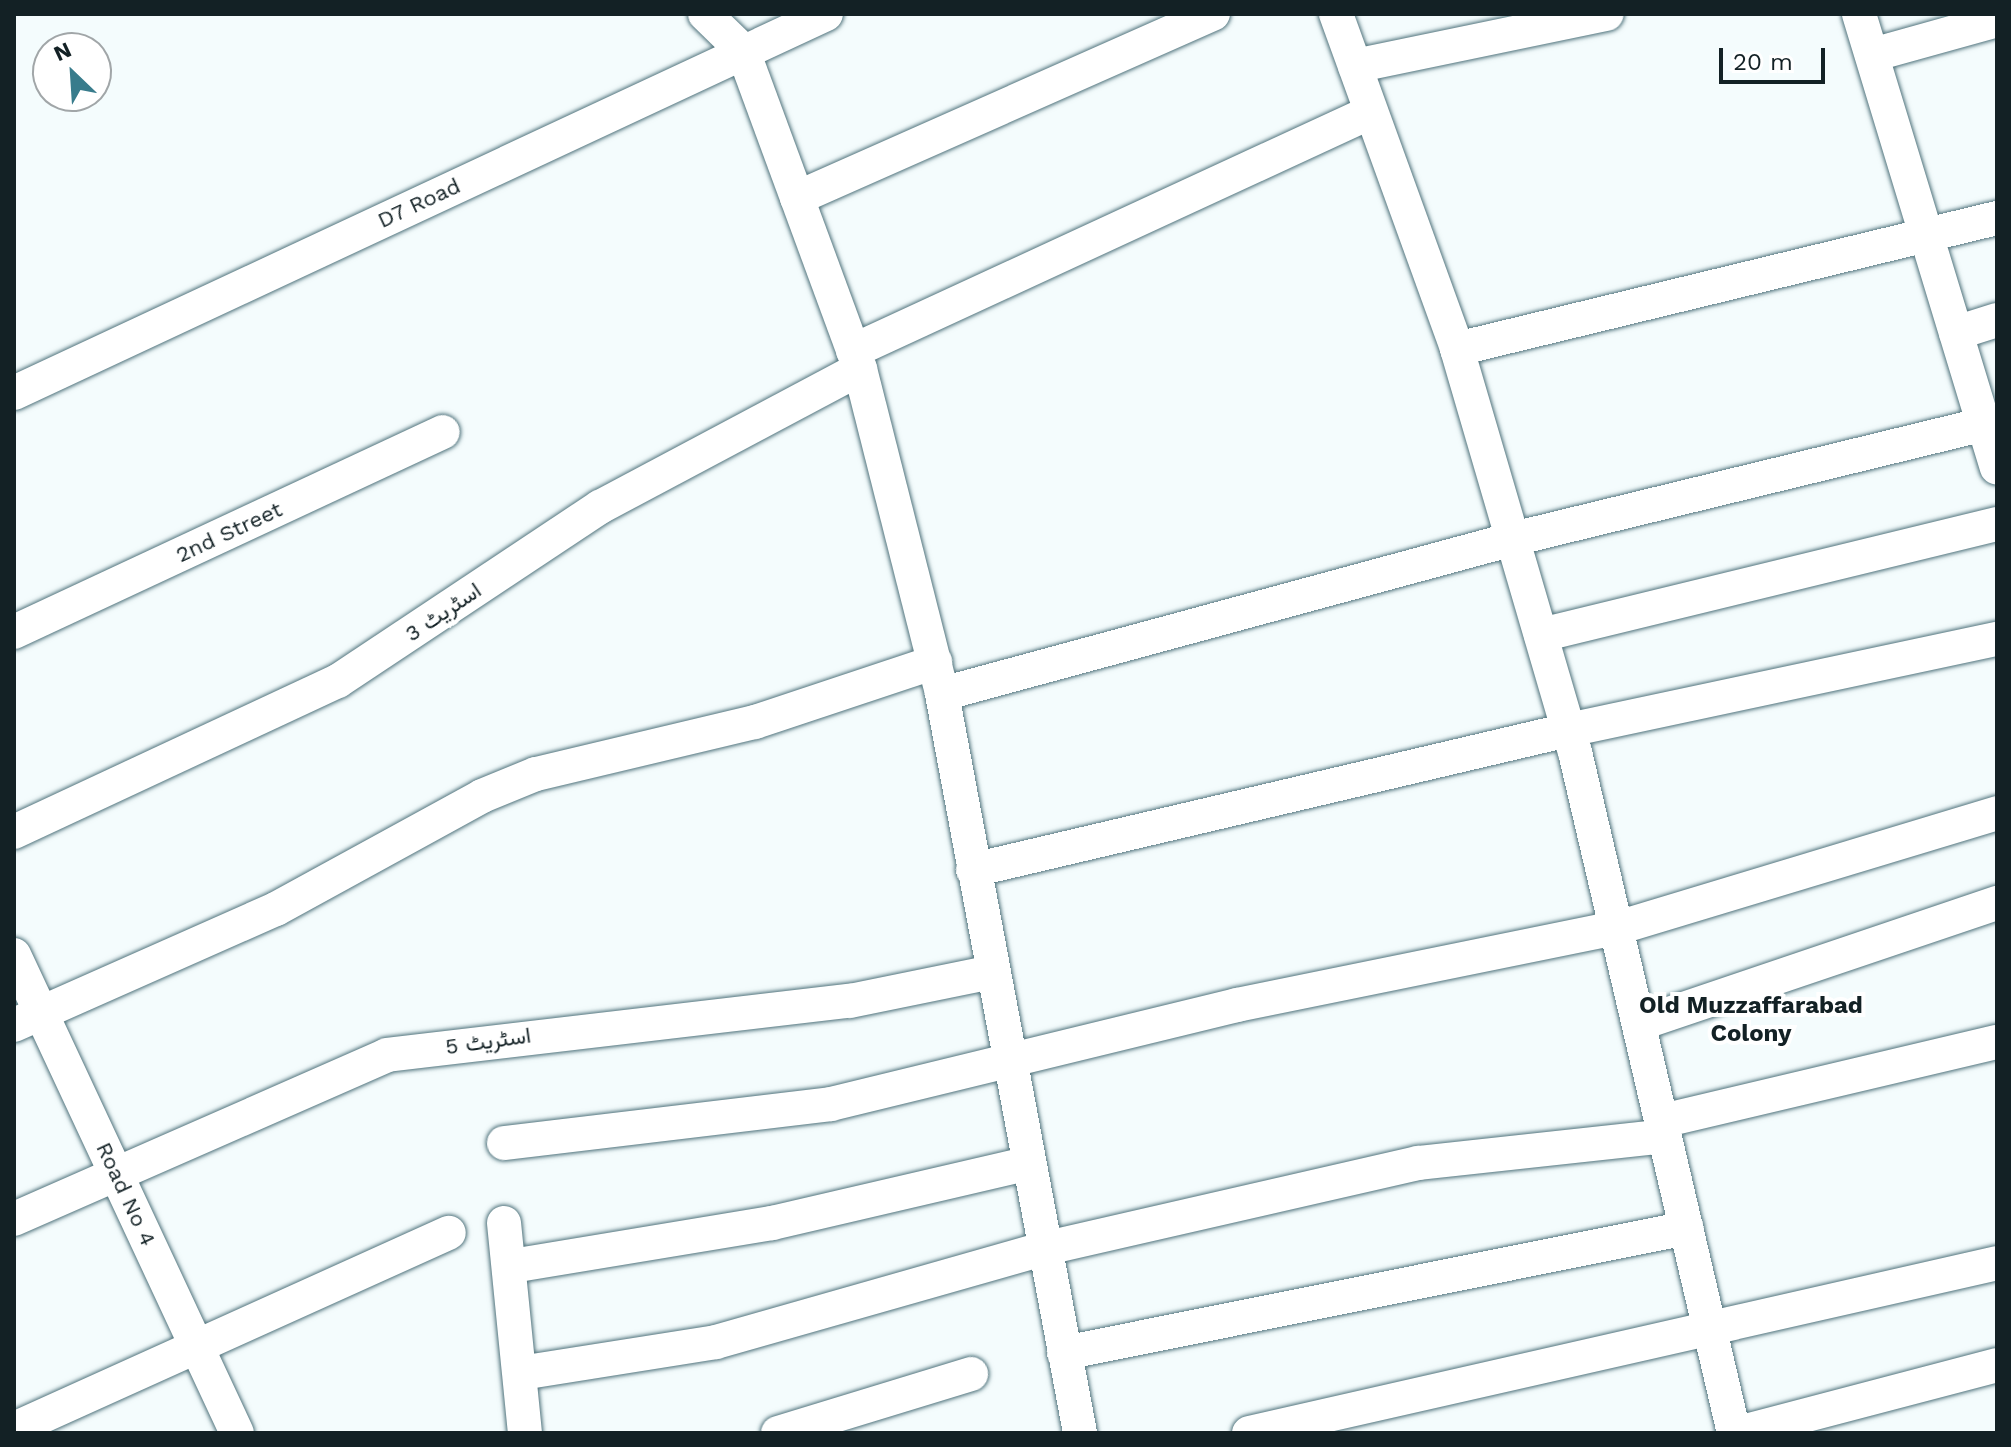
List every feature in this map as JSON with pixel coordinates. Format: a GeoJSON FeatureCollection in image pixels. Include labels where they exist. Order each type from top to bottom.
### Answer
{"type":"FeatureCollection","features":[{"type":"Feature","properties":{"kind":"street"},"geometry":{"type":"LineString","coordinates":[[705,14],[743,51],[857,360],[938,678],[1025,1164],[1047,1248],[1080,1433]]}},
{"type":"Feature","properties":{"kind":"street","name":"D7 Road"},"geometry":{"type":"LineString","coordinates":[[14,393],[826,14]]}},
{"type":"Feature","properties":{"kind":"street"},"geometry":{"type":"LineString","coordinates":[[797,198],[1213,14]]}},
{"type":"Feature","properties":{"kind":"street"},"geometry":{"type":"LineString","coordinates":[[1336,14],[1457,349],[1568,730],[1736,1433],[1997,1365]]}},
{"type":"Feature","properties":{"kind":"street"},"geometry":{"type":"LineString","coordinates":[[1355,66],[1607,14]]}},
{"type":"Feature","properties":{"kind":"street"},"geometry":{"type":"LineString","coordinates":[[1859,14],[1956,333],[1990,422],[1997,467]]}},
{"type":"Feature","properties":{"kind":"street"},"geometry":{"type":"LineString","coordinates":[[1872,55],[1997,20]]}},
{"type":"Feature","properties":{"kind":"street","name":"اسٹریٹ 3"},"geometry":{"type":"LineString","coordinates":[[14,832],[338,681],[600,507],[857,360],[1371,112]]}},
{"type":"Feature","properties":{"kind":"street"},"geometry":{"type":"LineString","coordinates":[[1457,349],[1997,218]]}},
{"type":"Feature","properties":{"kind":"street"},"geometry":{"type":"LineString","coordinates":[[1956,333],[1997,320]]}},
{"type":"Feature","properties":{"kind":"street"},"geometry":{"type":"LineString","coordinates":[[27,1019],[276,909],[482,796],[536,774],[1990,422]]}},
{"type":"Feature","properties":{"kind":"street","name":"2nd Street"},"geometry":{"type":"LineString","coordinates":[[14,632],[443,432]]}},
{"type":"Feature","properties":{"kind":"street"},"geometry":{"type":"LineString","coordinates":[[1541,635],[1997,524]]}},
{"type":"Feature","properties":{"kind":"street"},"geometry":{"type":"LineString","coordinates":[[973,870],[1568,730],[1997,639]]}},
{"type":"Feature","properties":{"kind":"street"},"geometry":{"type":"LineString","coordinates":[[504,1143],[831,1104],[1009,1064],[1237,1005],[1617,928],[1997,813]]}},
{"type":"Feature","properties":{"kind":"street"},"geometry":{"type":"LineString","coordinates":[[1639,1024],[1997,903]]}},
{"type":"Feature","properties":{"kind":"street","name":"Road No 4"},"geometry":{"type":"LineString","coordinates":[[14,955],[27,1019],[115,1172],[237,1433]]}},
{"type":"Feature","properties":{"kind":"street","name":"اسٹریٹ 5"},"geometry":{"type":"LineString","coordinates":[[14,1219],[387,1055],[850,1001],[992,972]]}},
{"type":"Feature","properties":{"kind":"street"},"geometry":{"type":"LineString","coordinates":[[521,1373],[716,1342],[1047,1248],[1418,1163],[1664,1128],[1997,1042]]}},
{"type":"Feature","properties":{"kind":"street"},"geometry":{"type":"LineString","coordinates":[[512,1266],[772,1223],[1025,1164]]}},
{"type":"Feature","properties":{"kind":"street"},"geometry":{"type":"LineString","coordinates":[[504,1223],[512,1266],[521,1373],[517,1431]]}},
{"type":"Feature","properties":{"kind":"street"},"geometry":{"type":"LineString","coordinates":[[1064,1353],[1687,1228]]}},
{"type":"Feature","properties":{"kind":"street"},"geometry":{"type":"LineString","coordinates":[[14,1429],[449,1233]]}},
{"type":"Feature","properties":{"kind":"street"},"geometry":{"type":"LineString","coordinates":[[1249,1433],[1711,1332],[1997,1263]]}},
{"type":"Feature","properties":{"kind":"street"},"geometry":{"type":"LineString","coordinates":[[778,1433],[971,1374]]}},
{"type":"Feature","properties":{"kind":"district","name":"Old Muzzaffarabad Colony"},"geometry":{"type":"Point","coordinates":[1751,1020]}}]}
